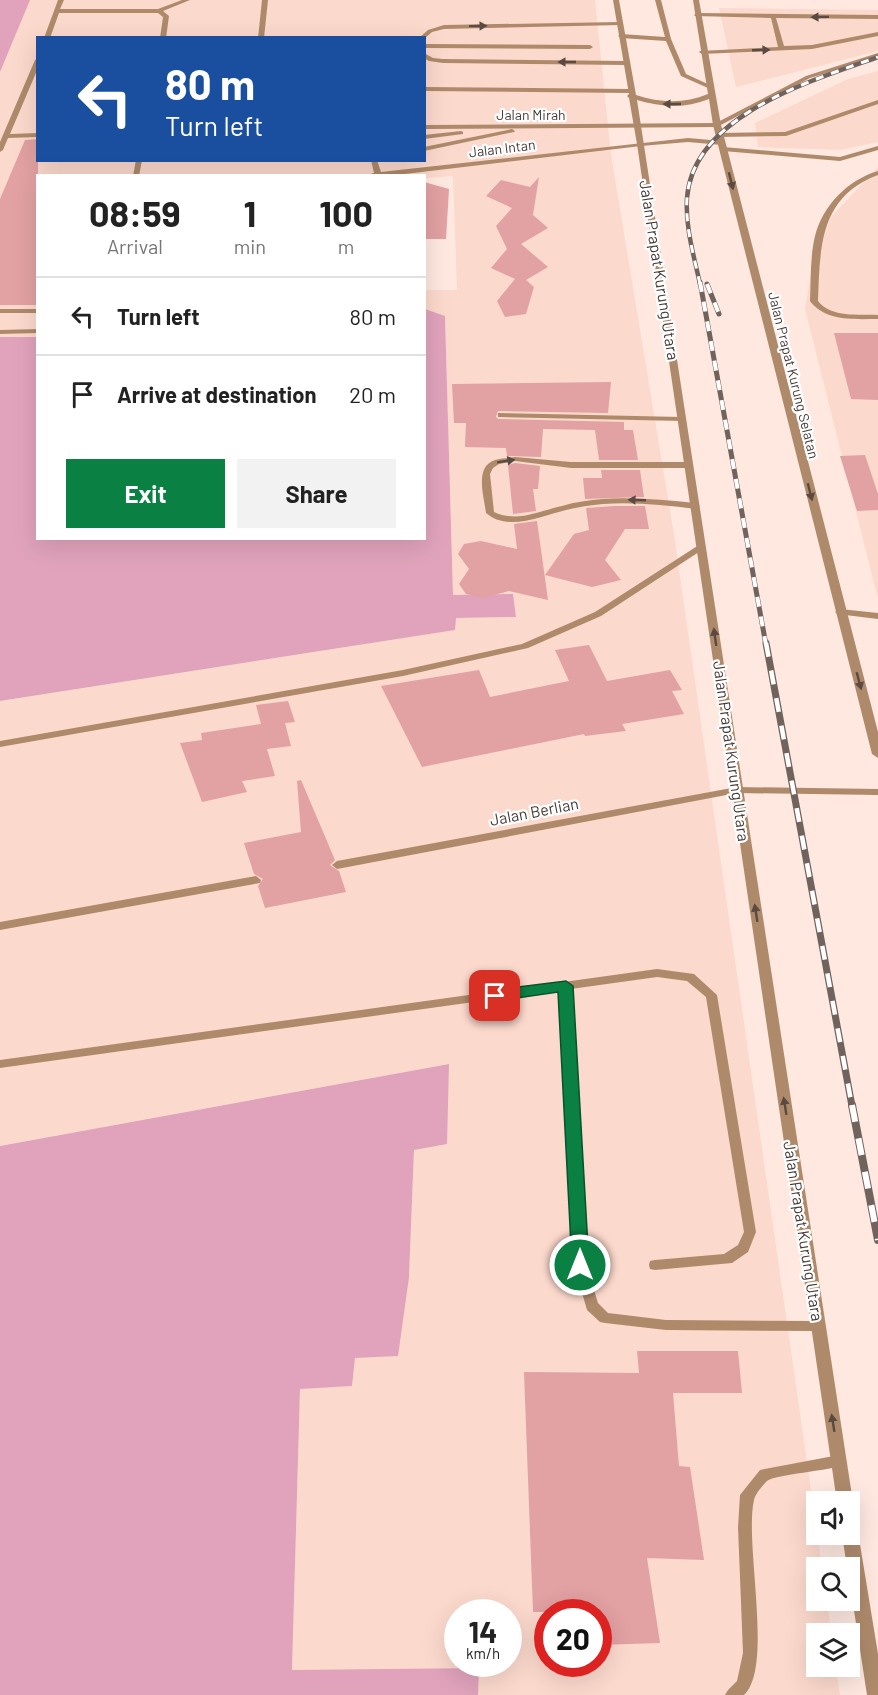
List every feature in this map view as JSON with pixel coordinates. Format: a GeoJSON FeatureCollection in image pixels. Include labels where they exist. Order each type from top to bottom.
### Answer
{"type":"FeatureCollection","features":[{"type":"Feature","properties":{"kind":"street","name":"Jalan Prapat Kurung Utara"},"geometry":{"type":"LineString","coordinates":[[615,0],[630,94],[641,144],[843,1491]]}},
{"type":"Feature","properties":{"kind":"street","name":"Jalan Prapat Kurung Selatan"},"geometry":{"type":"LineString","coordinates":[[696,0],[702,52],[717,125],[878,754]]}},
{"type":"Feature","properties":{"kind":"street"},"geometry":{"type":"LineString","coordinates":[[630,94],[661,104],[684,104],[711,91]]}},
{"type":"Feature","properties":{"kind":"street"},"geometry":{"type":"LineString","coordinates":[[852,1545],[876,1695]]}},
{"type":"Feature","properties":{"kind":"lane"},"geometry":{"type":"LineString","coordinates":[[48,36],[61,0]]}},
{"type":"Feature","properties":{"kind":"lane"},"geometry":{"type":"LineString","coordinates":[[57,11],[159,11],[187,0]]}},
{"type":"Feature","properties":{"kind":"lane"},"geometry":{"type":"LineString","coordinates":[[261,36],[266,0]]}},
{"type":"Feature","properties":{"kind":"lane"},"geometry":{"type":"LineString","coordinates":[[658,0],[668,39],[683,75],[711,91]]}},
{"type":"Feature","properties":{"kind":"lane"},"geometry":{"type":"LineString","coordinates":[[159,11],[166,16],[163,36]]}},
{"type":"Feature","properties":{"kind":"lane"},"geometry":{"type":"LineString","coordinates":[[697,15],[878,17]]}},
{"type":"Feature","properties":{"kind":"lane"},"geometry":{"type":"LineString","coordinates":[[773,16],[782,49]]}},
{"type":"Feature","properties":{"kind":"lane"},"geometry":{"type":"LineString","coordinates":[[424,36],[430,31],[444,27],[620,30],[668,39]]}},
{"type":"Feature","properties":{"kind":"lane"},"geometry":{"type":"LineString","coordinates":[[702,52],[812,47],[878,34]]}},
{"type":"Feature","properties":{"kind":"lane"},"geometry":{"type":"LineString","coordinates":[[426,46],[590,47]]}},
{"type":"Feature","properties":{"kind":"lane"},"geometry":{"type":"LineString","coordinates":[[717,125],[808,77],[878,54]]}},
{"type":"Feature","properties":{"kind":"lane"},"geometry":{"type":"LineString","coordinates":[[426,56],[435,60]]}},
{"type":"Feature","properties":{"kind":"lane"},"geometry":{"type":"LineString","coordinates":[[426,60],[625,63]]}},
{"type":"Feature","properties":{"kind":"lane"},"geometry":{"type":"LineString","coordinates":[[0,150],[36,65]]}},
{"type":"Feature","properties":{"kind":"lane"},"geometry":{"type":"LineString","coordinates":[[426,89],[630,94]]}},
{"type":"Feature","properties":{"kind":"lane"},"geometry":{"type":"LineString","coordinates":[[722,142],[786,134],[878,102]]}},
{"type":"Feature","properties":{"kind":"lane","name":"Jalan Mirah"},"geometry":{"type":"LineString","coordinates":[[426,126],[717,125]]}},
{"type":"Feature","properties":{"kind":"lane"},"geometry":{"type":"LineString","coordinates":[[426,149],[530,127]]}},
{"type":"Feature","properties":{"kind":"lane"},"geometry":{"type":"LineString","coordinates":[[426,137],[464,133],[488,136]]}},
{"type":"Feature","properties":{"kind":"lane"},"geometry":{"type":"LineString","coordinates":[[6,136],[36,135]]}},
{"type":"Feature","properties":{"kind":"lane","name":"Jalan Intan"},"geometry":{"type":"LineString","coordinates":[[378,174],[641,144],[688,140],[722,142]]}},
{"type":"Feature","properties":{"kind":"lane"},"geometry":{"type":"LineString","coordinates":[[722,142],[840,159],[878,148]]}},
{"type":"Feature","properties":{"kind":"lane"},"geometry":{"type":"LineString","coordinates":[[878,173],[864,177],[840,198],[819,234],[814,301],[817,307],[829,313],[878,317]]}},
{"type":"Feature","properties":{"kind":"lane"},"geometry":{"type":"LineString","coordinates":[[0,311],[36,312]]}},
{"type":"Feature","properties":{"kind":"lane"},"geometry":{"type":"LineString","coordinates":[[0,332],[36,332]]}},
{"type":"Feature","properties":{"kind":"lane"},"geometry":{"type":"LineString","coordinates":[[501,416],[682,418]]}},
{"type":"Feature","properties":{"kind":"lane"},"geometry":{"type":"LineString","coordinates":[[689,465],[571,465],[515,459],[497,462],[489,467],[486,474],[490,513],[497,518],[524,519],[573,505],[625,500],[696,506]]}},
{"type":"Feature","properties":{"kind":"lane"},"geometry":{"type":"LineString","coordinates":[[0,744],[403,673],[525,646],[598,614],[702,546]]}},
{"type":"Feature","properties":{"kind":"lane"},"geometry":{"type":"LineString","coordinates":[[840,612],[878,616]]}},
{"type":"Feature","properties":{"kind":"lane","name":"Jalan Berlian"},"geometry":{"type":"LineString","coordinates":[[337,865],[737,790],[878,792]]}},
{"type":"Feature","properties":{"kind":"lane"},"geometry":{"type":"LineString","coordinates":[[0,926],[255,880]]}},
{"type":"Feature","properties":{"kind":"lane"},"geometry":{"type":"LineString","coordinates":[[0,1064],[657,973],[690,977],[711,994],[750,1232],[743,1248],[727,1259],[656,1265]]}},
{"type":"Feature","properties":{"kind":"lane"},"geometry":{"type":"LineString","coordinates":[[566,986],[580,1265],[592,1306],[605,1318],[666,1325],[818,1326]]}},
{"type":"Feature","properties":{"kind":"lane"},"geometry":{"type":"LineString","coordinates":[[733,1695],[744,1685],[751,1653],[745,1527],[747,1495],[765,1474],[839,1461]]}},
{"type":"Feature","properties":{"kind":"shaded area"},"geometry":{"type":"Polygon","coordinates":[[[0,0],[595,0],[611,155],[674,535],[811,1491],[806,1491],[806,1545],[819,1545],[821,1557],[806,1557],[806,1611],[828,1611],[830,1623],[806,1623],[806,1677],[837,1677],[840,1695],[478,1695],[478,1677],[522,1677],[522,1599],[444,1599],[444,1669],[292,1671],[300,1388],[352,1386],[355,1358],[409,1277],[414,1150],[449,1064],[0,1146],[0,701],[454,630],[455,618],[516,617],[513,594],[453,595],[445,317],[426,309],[426,290],[457,290],[453,176],[426,178],[426,174],[36,174],[36,337],[0,337],[0,72],[29,1],[0,0]]]}},
{"type":"Feature","properties":{"kind":"shaded area"},"geometry":{"type":"Polygon","coordinates":[[[0,0],[30,0],[0,72],[0,0]]]}},
{"type":"Feature","properties":{"kind":"shaded area"},"geometry":{"type":"Polygon","coordinates":[[[719,8],[878,10],[878,51],[736,87],[719,8]]]}},
{"type":"Feature","properties":{"kind":"shaded area"},"geometry":{"type":"Polygon","coordinates":[[[878,71],[878,142],[840,150],[758,147],[755,123],[848,79],[878,71]]]}},
{"type":"Feature","properties":{"kind":"shaded area"},"geometry":{"type":"Polygon","coordinates":[[[878,167],[878,599],[805,309],[812,268],[831,217],[878,167]]]}},
{"type":"Feature","properties":{"kind":"shaded area"},"geometry":{"type":"Polygon","coordinates":[[[426,309],[445,316],[453,595],[513,594],[516,617],[456,618],[455,630],[0,701],[0,337],[36,337],[36,540],[426,540],[426,309]]]}},
{"type":"Feature","properties":{"kind":"shaded area"},"geometry":{"type":"Polygon","coordinates":[[[449,1064],[447,1144],[414,1150],[409,1277],[398,1356],[355,1358],[352,1386],[300,1389],[292,1670],[444,1668],[444,1677],[479,1677],[478,1695],[0,1695],[0,1146],[449,1064]]]}},
{"type":"Feature","properties":{"kind":"building"},"geometry":{"type":"Polygon","coordinates":[[[36,139],[36,162],[38,162],[38,174],[36,174],[36,305],[0,305],[0,199],[25,140],[36,139]]]}},
{"type":"Feature","properties":{"kind":"building"},"geometry":{"type":"Polygon","coordinates":[[[539,177],[533,215],[548,228],[521,244],[548,267],[526,280],[534,287],[526,314],[505,317],[497,301],[515,279],[491,268],[507,249],[496,226],[512,208],[486,196],[501,180],[530,187],[539,177]]]}},
{"type":"Feature","properties":{"kind":"building"},"geometry":{"type":"Polygon","coordinates":[[[426,183],[449,189],[446,239],[426,239],[426,183]]]}},
{"type":"Feature","properties":{"kind":"building"},"geometry":{"type":"Polygon","coordinates":[[[834,333],[878,333],[878,400],[851,399],[834,333]]]}},
{"type":"Feature","properties":{"kind":"building"},"geometry":{"type":"Polygon","coordinates":[[[611,382],[608,413],[498,411],[496,417],[498,419],[624,422],[624,430],[633,430],[638,460],[599,460],[595,430],[543,429],[541,457],[507,456],[506,448],[465,447],[466,423],[454,423],[452,384],[611,382]]]}},
{"type":"Feature","properties":{"kind":"building"},"geometry":{"type":"Polygon","coordinates":[[[865,455],[878,494],[878,510],[857,511],[840,456],[865,455]]]}},
{"type":"Feature","properties":{"kind":"building"},"geometry":{"type":"Polygon","coordinates":[[[515,463],[540,466],[538,489],[533,489],[536,511],[513,514],[508,465],[515,463]]]}},
{"type":"Feature","properties":{"kind":"building"},"geometry":{"type":"Polygon","coordinates":[[[601,470],[640,470],[644,497],[585,499],[583,478],[602,478],[601,470]]]}},
{"type":"Feature","properties":{"kind":"building"},"geometry":{"type":"Polygon","coordinates":[[[645,506],[649,529],[625,529],[605,560],[621,580],[592,587],[545,575],[574,534],[589,530],[586,508],[645,506]]]}},
{"type":"Feature","properties":{"kind":"building"},"geometry":{"type":"Polygon","coordinates":[[[537,521],[548,600],[509,591],[483,598],[466,594],[459,584],[469,569],[458,554],[464,544],[481,541],[517,549],[514,524],[537,521]]]}},
{"type":"Feature","properties":{"kind":"building"},"geometry":{"type":"Polygon","coordinates":[[[589,645],[607,681],[670,670],[682,690],[672,691],[684,714],[622,724],[626,731],[585,736],[584,734],[422,767],[381,686],[479,670],[490,697],[569,681],[555,650],[589,645]]]}},
{"type":"Feature","properties":{"kind":"building"},"geometry":{"type":"Polygon","coordinates":[[[288,701],[295,722],[285,723],[291,746],[267,749],[275,776],[242,781],[247,792],[202,802],[180,743],[202,740],[201,733],[261,724],[256,705],[288,701]]]}},
{"type":"Feature","properties":{"kind":"building"},"geometry":{"type":"Polygon","coordinates":[[[301,780],[335,860],[330,865],[339,871],[346,892],[265,908],[258,886],[263,879],[254,874],[244,843],[301,832],[297,781],[301,780]]]}},
{"type":"Feature","properties":{"kind":"building"},"geometry":{"type":"Polygon","coordinates":[[[637,1351],[738,1351],[742,1393],[673,1393],[679,1466],[690,1467],[704,1560],[647,1558],[660,1643],[612,1645],[612,1599],[534,1599],[533,1612],[524,1372],[639,1373],[637,1351]]]}},
{"type":"Feature","properties":{"kind":"railway"},"geometry":{"type":"LineString","coordinates":[[700,284],[689,231],[687,198],[694,169],[710,144],[733,123],[760,105],[822,77],[878,57]]}},
{"type":"Feature","properties":{"kind":"railway"},"geometry":{"type":"LineString","coordinates":[[700,282],[766,645]]}},
{"type":"Feature","properties":{"kind":"railway"},"geometry":{"type":"LineString","coordinates":[[707,284],[719,314]]}},
{"type":"Feature","properties":{"kind":"railway"},"geometry":{"type":"LineString","coordinates":[[766,643],[852,1106]]}},
{"type":"Feature","properties":{"kind":"railway"},"geometry":{"type":"LineString","coordinates":[[852,1105],[878,1240]]}},
{"type":"Feature","properties":{"kind":"route"},"geometry":{"type":"LineString","coordinates":[[495,996],[566,986],[580,1225],[580,1265]]}}]}
